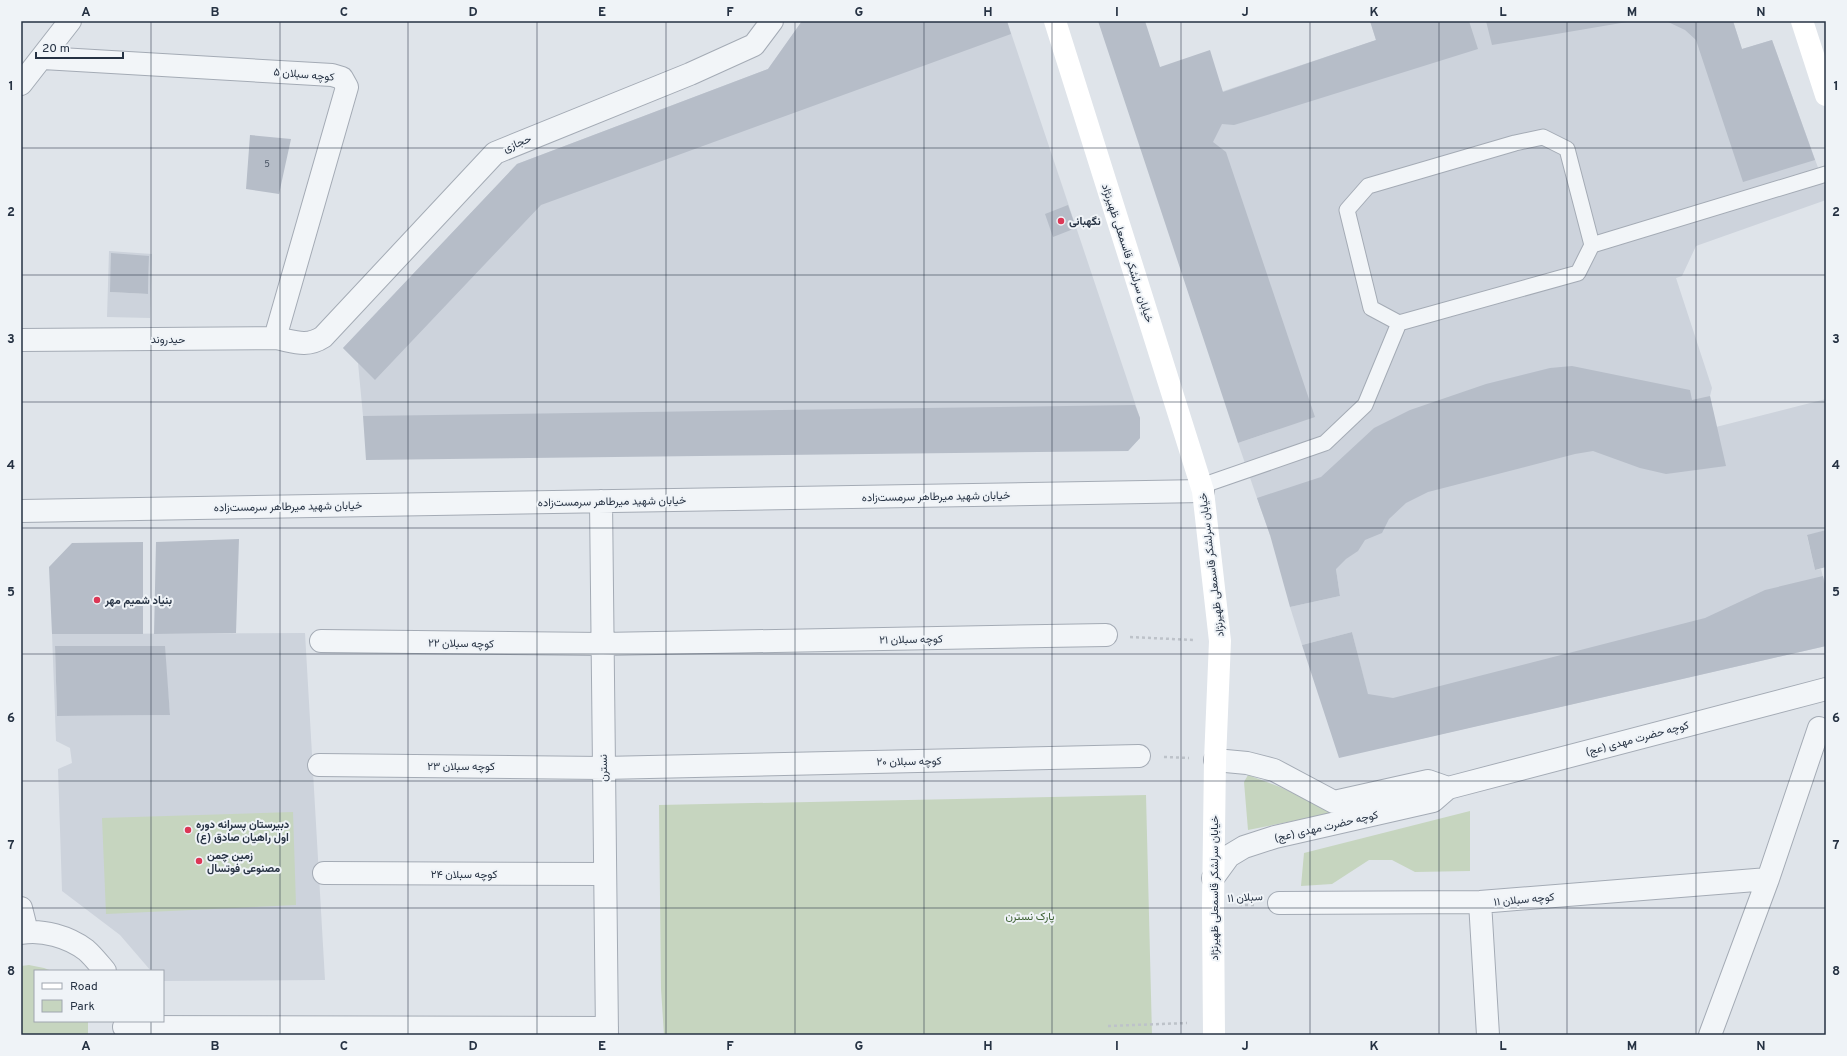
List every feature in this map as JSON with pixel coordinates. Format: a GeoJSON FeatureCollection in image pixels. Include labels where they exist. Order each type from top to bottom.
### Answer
{"type":"FeatureCollection","features":[{"type":"Feature","properties":{"kind":"street"},"geometry":{"type":"LineString","coordinates":[[21,84],[70,21]]}},
{"type":"Feature","properties":{"kind":"street","name":"حجازی"},"geometry":{"type":"LineString","coordinates":[[315,343],[323,337],[494,153],[690,74],[754,45],[772,21]]}},
{"type":"Feature","properties":{"kind":"street","name":"خیابان سرلشکر قاسمعلی ظهیرنژاد"},"geometry":{"type":"LineString","coordinates":[[1055,21],[1202,488],[1220,641],[1215,760],[1212,906],[1214,1029]]}},
{"type":"Feature","properties":{"kind":"street"},"geometry":{"type":"LineString","coordinates":[[1802,21],[1826,95]]}},
{"type":"Feature","properties":{"kind":"street","name":"کوچه سبلان ۵"},"geometry":{"type":"LineString","coordinates":[[42,58],[332,75],[342,78],[348,87],[275,338]]}},
{"type":"Feature","properties":{"kind":"street","name":"حیدروند"},"geometry":{"type":"LineString","coordinates":[[21,340],[275,338],[307,344],[315,343]]}},
{"type":"Feature","properties":{"kind":"street","name":"خیابان شهید میرطاهر سرمست‌زاده"},"geometry":{"type":"LineString","coordinates":[[21,511],[601,501],[1202,488]]}},
{"type":"Feature","properties":{"kind":"street","name":"نسترن"},"geometry":{"type":"LineString","coordinates":[[601,501],[607,1032]]}},
{"type":"Feature","properties":{"kind":"street","name":"کوچه سبلان ۲۱"},"geometry":{"type":"LineString","coordinates":[[602,644],[1106,635]]}},
{"type":"Feature","properties":{"kind":"street","name":"کوچه سبلان ۲۲"},"geometry":{"type":"LineString","coordinates":[[321,641],[602,644]]}},
{"type":"Feature","properties":{"kind":"street"},"geometry":{"type":"LineString","coordinates":[[1710,1035],[1768,879],[1823,738],[1820,691]]}},
{"type":"Feature","properties":{"kind":"street","name":"کوچه حضرت مهدی (عج)"},"geometry":{"type":"LineString","coordinates":[[1213,878],[1229,856],[1244,847],[1275,837],[1433,801],[1448,788],[1820,691]]}},
{"type":"Feature","properties":{"kind":"street","name":"کوچه سبلان ۲۰"},"geometry":{"type":"LineString","coordinates":[[603,768],[1139,756]]}},
{"type":"Feature","properties":{"kind":"street","name":"کوچه حضرت مهدی (عج)"},"geometry":{"type":"LineString","coordinates":[[1215,760],[1246,763],[1274,770],[1334,802],[1428,781],[1448,788]]}},
{"type":"Feature","properties":{"kind":"street","name":"کوچه سبلان ۲۳"},"geometry":{"type":"LineString","coordinates":[[319,765],[603,768]]}},
{"type":"Feature","properties":{"kind":"street","name":"کوچه سبلان ۲۴"},"geometry":{"type":"LineString","coordinates":[[324,873],[605,874]]}},
{"type":"Feature","properties":{"kind":"street","name":"کوچه سبلان ۱۱"},"geometry":{"type":"LineString","coordinates":[[1279,903],[1480,902],[1768,879]]}},
{"type":"Feature","properties":{"kind":"street"},"geometry":{"type":"LineString","coordinates":[[1480,902],[1488,1035]]}},
{"type":"Feature","properties":{"kind":"street"},"geometry":{"type":"LineString","coordinates":[[21,908],[24,932],[56,935],[86,950],[104,970]]}},
{"type":"Feature","properties":{"kind":"street"},"geometry":{"type":"LineString","coordinates":[[124,1028],[607,1032]]}},
{"type":"Feature","properties":{"kind":"lane"},"geometry":{"type":"LineString","coordinates":[[1543,137],[1566,149],[1592,245],[1578,273],[1399,323],[1371,308],[1347,210],[1368,186],[1515,143],[1543,137]]}},
{"type":"Feature","properties":{"kind":"lane"},"geometry":{"type":"LineString","coordinates":[[1592,245],[1826,174]]}},
{"type":"Feature","properties":{"kind":"lane"},"geometry":{"type":"LineString","coordinates":[[1202,488],[1325,443],[1365,405],[1399,323]]}},
{"type":"Feature","properties":{"kind":"path"},"geometry":{"type":"LineString","coordinates":[[1106,635],[1220,641]]}},
{"type":"Feature","properties":{"kind":"path"},"geometry":{"type":"LineString","coordinates":[[1139,756],[1215,760]]}},
{"type":"Feature","properties":{"kind":"path","name":"سبلان ۱۱"},"geometry":{"type":"LineString","coordinates":[[1212,906],[1279,903]]}},
{"type":"Feature","properties":{"kind":"path"},"geometry":{"type":"LineString","coordinates":[[1108,1026],[1214,1029]]}},
{"type":"Feature","properties":{"kind":"shaded area"},"geometry":{"type":"Polygon","coordinates":[[[802,21],[1007,21],[1140,418],[1140,438],[1128,451],[363,416],[358,363],[343,348],[517,164],[768,69],[802,21]]]}},
{"type":"Feature","properties":{"kind":"shaded area"},"geometry":{"type":"Polygon","coordinates":[[[1370,21],[1733,21],[1742,49],[1772,40],[1821,176],[1826,192],[1826,200],[1696,246],[1682,276],[1676,278],[1712,388],[1710,396],[1716,427],[1826,399],[1826,530],[1807,536],[1815,570],[1821,569],[1826,588],[1826,646],[1381,748],[1352,632],[1302,645],[1290,607],[1340,596],[1336,569],[1323,519],[1270,535],[1238,443],[1279,429],[1173,108],[1376,40],[1370,21]]]}},
{"type":"Feature","properties":{"kind":"shaded area"},"geometry":{"type":"Polygon","coordinates":[[[109,251],[152,254],[150,318],[107,317],[109,251]],[[149,256],[110,292],[148,294],[149,256]]]}},
{"type":"Feature","properties":{"kind":"shaded area","name":"دبیرستان پسرانه دوره اول راهیان صادق (ع)"},"geometry":{"type":"Polygon","coordinates":[[[305,633],[325,980],[164,981],[164,970],[150,970],[120,935],[62,891],[58,769],[72,763],[70,748],[56,741],[52,634],[305,633]],[[55,646],[57,716],[170,715],[164,646],[55,646]]]}},
{"type":"Feature","properties":{"kind":"green space"},"geometry":{"type":"Polygon","coordinates":[[[1248,775],[1280,787],[1333,813],[1248,830],[1244,782],[1248,775]]]}},
{"type":"Feature","properties":{"kind":"green space","name":"پارک نسترن"},"geometry":{"type":"Polygon","coordinates":[[[1146,795],[1152,1035],[664,1035],[661,989],[659,805],[1146,795]]]}},
{"type":"Feature","properties":{"kind":"green space"},"geometry":{"type":"Polygon","coordinates":[[[1470,811],[1470,871],[1415,872],[1392,860],[1369,860],[1332,884],[1301,886],[1304,853],[1470,811]]]}},
{"type":"Feature","properties":{"kind":"green space","name":"زمین چمن مصنوعی فوتسال"},"geometry":{"type":"Polygon","coordinates":[[[293,812],[296,905],[106,914],[102,818],[293,812]]]}},
{"type":"Feature","properties":{"kind":"green space"},"geometry":{"type":"Polygon","coordinates":[[[29,965],[49,970],[34,970],[34,1022],[88,1022],[88,1035],[21,1035],[21,966],[29,965]]]}},
{"type":"Feature","properties":{"kind":"building"},"geometry":{"type":"Polygon","coordinates":[[[802,21],[1007,21],[1011,34],[541,205],[375,380],[343,348],[517,164],[768,69],[802,21]]]}},
{"type":"Feature","properties":{"kind":"building"},"geometry":{"type":"Polygon","coordinates":[[[1098,21],[1145,21],[1160,67],[1210,50],[1223,92],[1376,40],[1370,21],[1469,21],[1478,49],[1234,125],[1222,124],[1213,142],[1226,152],[1315,417],[1238,443],[1098,21]]]}},
{"type":"Feature","properties":{"kind":"building"},"geometry":{"type":"Polygon","coordinates":[[[1486,21],[1627,21],[1627,22],[1492,45],[1486,21]]]}},
{"type":"Feature","properties":{"kind":"building"},"geometry":{"type":"Polygon","coordinates":[[[1666,21],[1733,21],[1742,49],[1772,40],[1815,160],[1743,182],[1696,40],[1685,30],[1666,21]]]}},
{"type":"Feature","properties":{"kind":"building"},"geometry":{"type":"Polygon","coordinates":[[[250,135],[291,139],[279,194],[246,189],[250,135]]]}},
{"type":"Feature","properties":{"kind":"building","name":"نگهبانی"},"geometry":{"type":"Polygon","coordinates":[[[1068,205],[1076,228],[1053,237],[1045,214],[1068,205]]]}},
{"type":"Feature","properties":{"kind":"building"},"geometry":{"type":"Polygon","coordinates":[[[111,253],[149,256],[148,294],[110,292],[111,253]]]}},
{"type":"Feature","properties":{"kind":"building"},"geometry":{"type":"Polygon","coordinates":[[[1572,366],[1690,390],[1692,400],[1710,396],[1726,466],[1666,474],[1640,468],[1593,451],[1575,454],[1428,492],[1406,503],[1389,519],[1382,533],[1365,540],[1358,551],[1346,559],[1336,569],[1340,596],[1290,607],[1270,535],[1257,498],[1321,477],[1374,428],[1410,410],[1486,384],[1550,368],[1572,366]]]}},
{"type":"Feature","properties":{"kind":"building"},"geometry":{"type":"Polygon","coordinates":[[[1135,405],[1140,418],[1140,438],[1128,451],[366,460],[363,416],[1135,405]]]}},
{"type":"Feature","properties":{"kind":"building"},"geometry":{"type":"Polygon","coordinates":[[[1826,530],[1826,567],[1815,570],[1807,535],[1826,530]]]}},
{"type":"Feature","properties":{"kind":"building"},"geometry":{"type":"Polygon","coordinates":[[[239,539],[236,633],[154,634],[156,542],[239,539]]]}},
{"type":"Feature","properties":{"kind":"building","name":"بنیاد شمیم مهر"},"geometry":{"type":"Polygon","coordinates":[[[143,542],[143,634],[52,634],[49,567],[72,543],[143,542]]]}},
{"type":"Feature","properties":{"kind":"building"},"geometry":{"type":"Polygon","coordinates":[[[1823,576],[1826,588],[1826,646],[1339,758],[1302,645],[1352,632],[1368,694],[1393,698],[1705,618],[1765,590],[1823,576]]]}},
{"type":"Feature","properties":{"kind":"building"},"geometry":{"type":"Polygon","coordinates":[[[55,646],[165,646],[170,715],[57,716],[55,646]]]}},
{"type":"Feature","properties":{"kind":"place","name":"نگهبانی"},"geometry":{"type":"Point","coordinates":[1061,221]}},
{"type":"Feature","properties":{"kind":"place","name":"بنیاد شمیم مهر"},"geometry":{"type":"Point","coordinates":[97,600]}},
{"type":"Feature","properties":{"kind":"place","name":"دبیرستان پسرانه دوره اول راهیان صادق (ع)"},"geometry":{"type":"Point","coordinates":[188,830]}},
{"type":"Feature","properties":{"kind":"place","name":"زمین چمن مصنوعی فوتسال"},"geometry":{"type":"Point","coordinates":[199,861]}}]}
